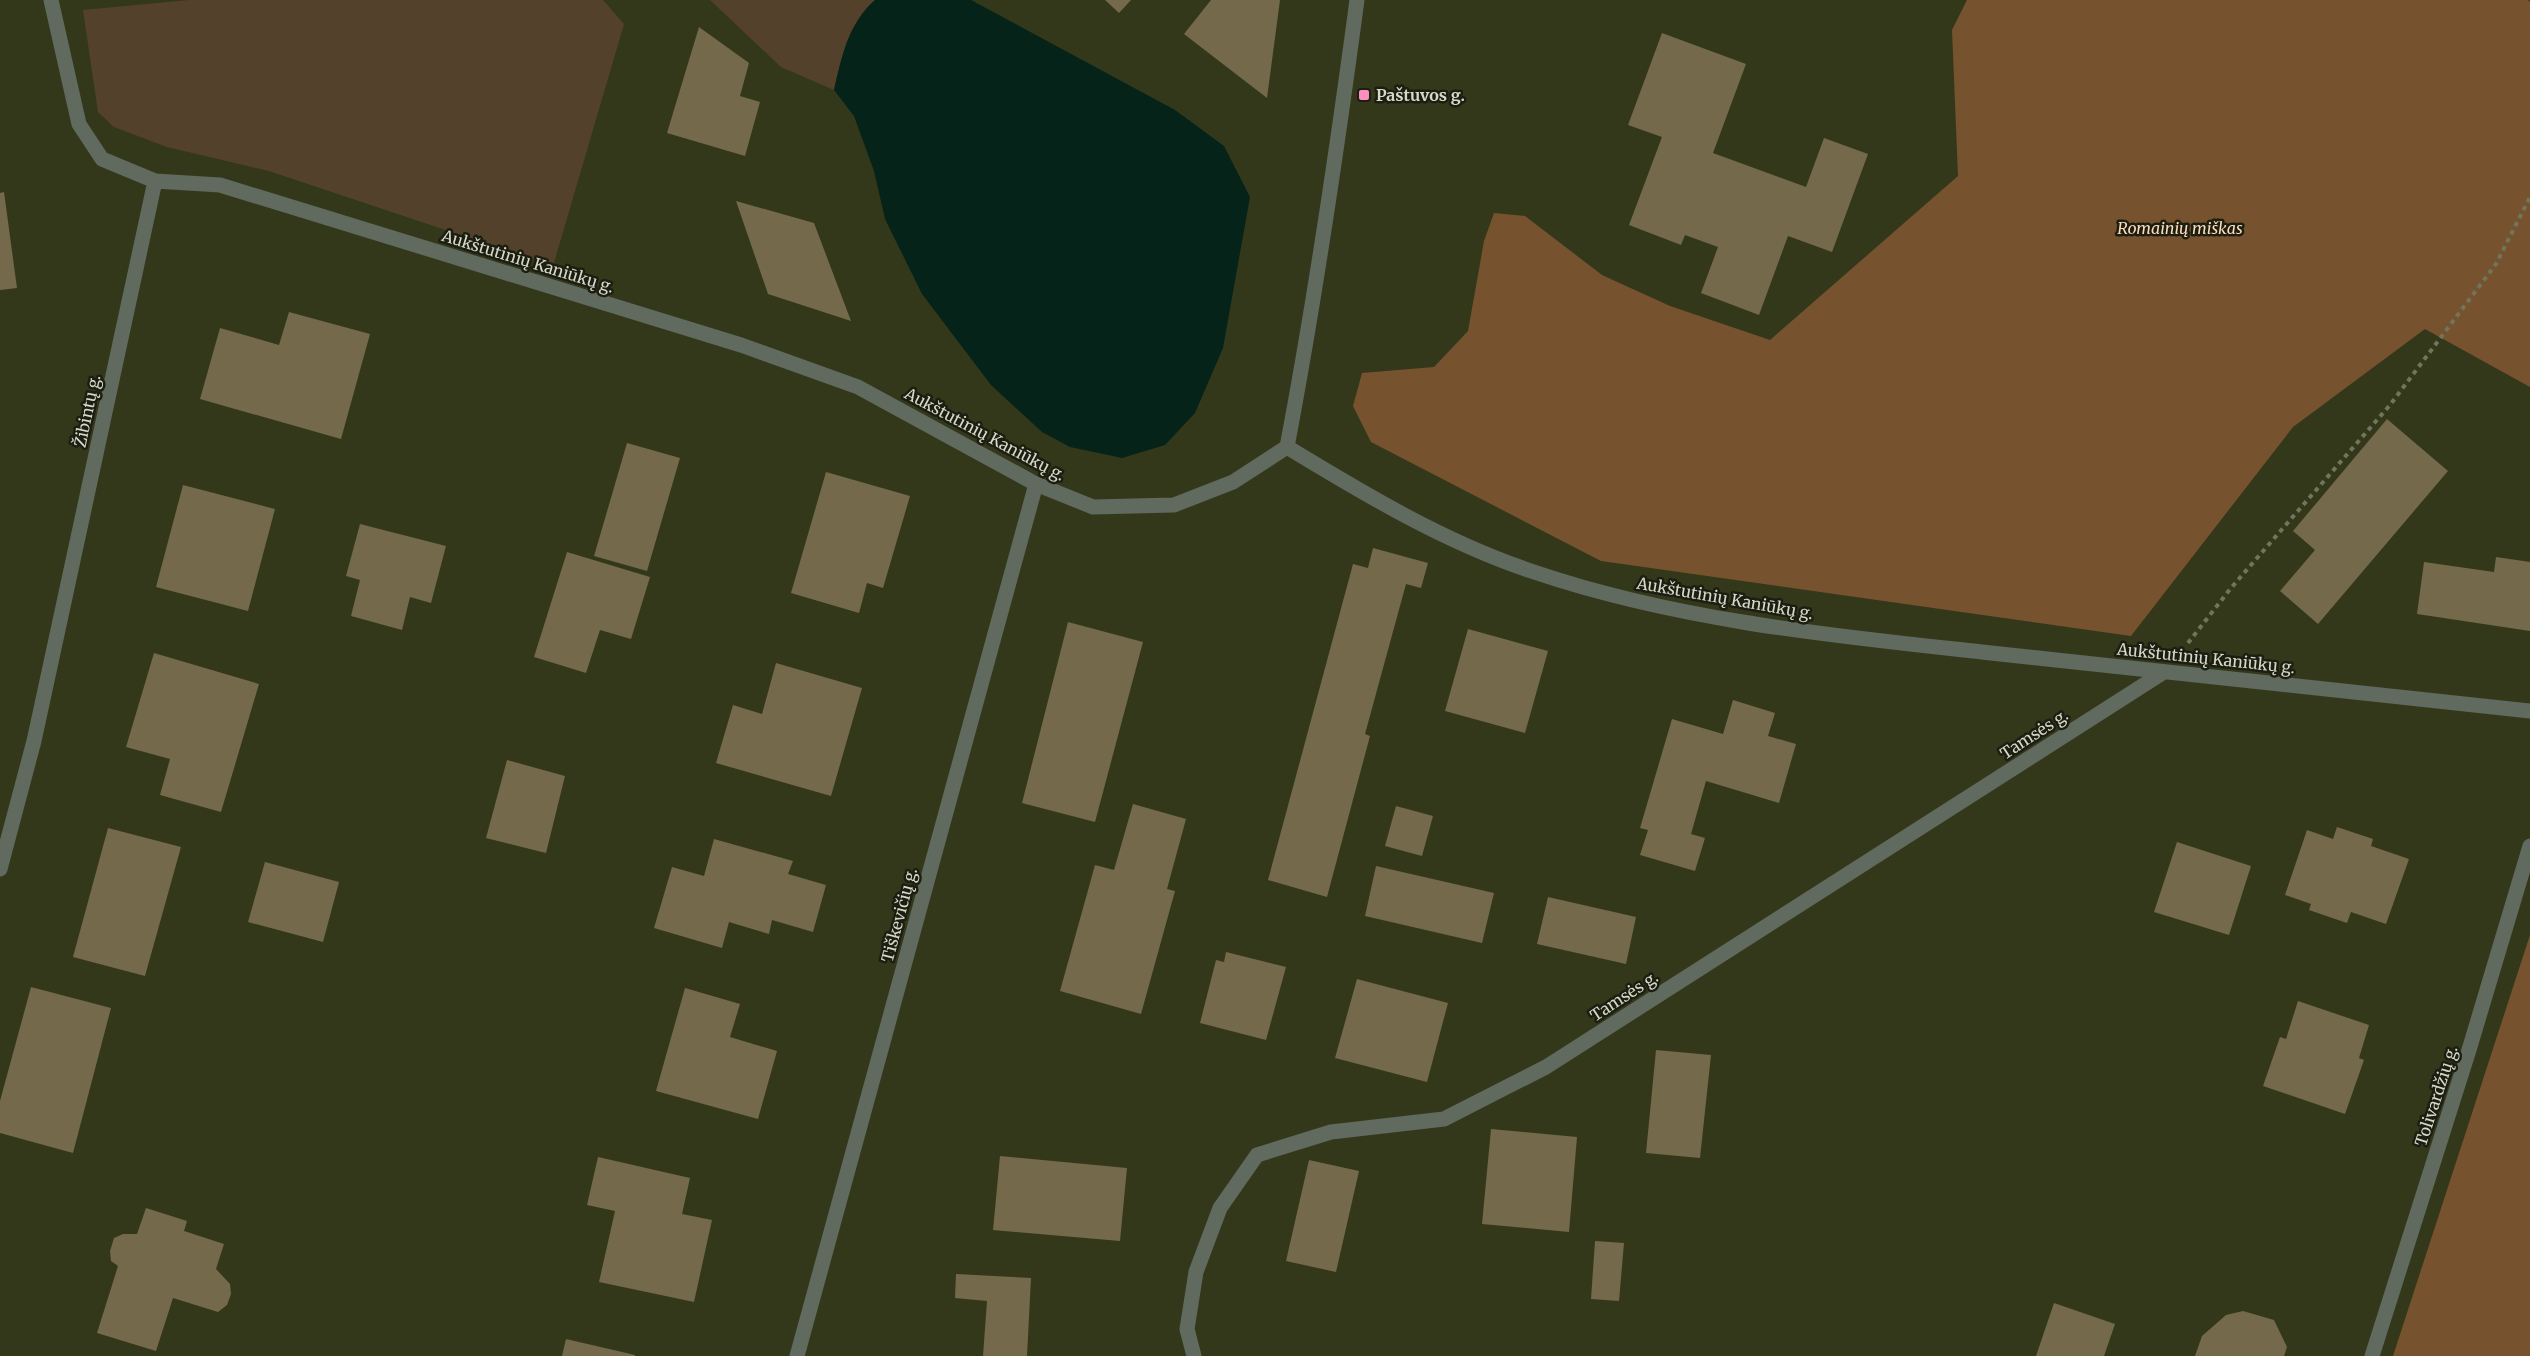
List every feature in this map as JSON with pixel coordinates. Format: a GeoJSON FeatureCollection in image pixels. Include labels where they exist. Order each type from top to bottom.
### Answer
{"type":"FeatureCollection","features":[{"type":"Feature","properties":{"kind":"street"},"geometry":{"type":"LineString","coordinates":[[51,0],[79,124],[102,159],[155,181]]}},
{"type":"Feature","properties":{"kind":"street"},"geometry":{"type":"LineString","coordinates":[[1287,447],[1333,181],[1357,0]]}},
{"type":"Feature","properties":{"kind":"street","name":"Aukštutinių Kaniūkų g."},"geometry":{"type":"LineString","coordinates":[[155,181],[220,185],[741,345],[858,387],[1036,484],[1093,507],[1174,505],[1233,482],[1287,447],[1363,493],[1456,542],[1534,572],[1652,606],[1783,630],[2530,711]]}},
{"type":"Feature","properties":{"kind":"street","name":"Žibintų g."},"geometry":{"type":"LineString","coordinates":[[0,869],[34,741],[155,181]]}},
{"type":"Feature","properties":{"kind":"street","name":"Tiškevičių g."},"geometry":{"type":"LineString","coordinates":[[797,1356],[1036,484]]}},
{"type":"Feature","properties":{"kind":"street","name":"Tamsės g."},"geometry":{"type":"LineString","coordinates":[[1194,1356],[1187,1329],[1196,1272],[1220,1208],[1257,1155],[1331,1132],[1444,1119],[1546,1068],[2164,672]]}},
{"type":"Feature","properties":{"kind":"street","name":"Tolivardžių g."},"geometry":{"type":"LineString","coordinates":[[2372,1356],[2469,1050],[2530,846]]}},
{"type":"Feature","properties":{"kind":"path"},"geometry":{"type":"LineString","coordinates":[[2164,672],[2231,588],[2390,405],[2496,264],[2530,197]]}},
{"type":"Feature","properties":{"kind":"shaded area"},"geometry":{"type":"Polygon","coordinates":[[[189,0],[603,0],[624,24],[553,266],[269,171],[167,147],[114,127],[98,112],[83,10],[189,0]]]}},
{"type":"Feature","properties":{"kind":"shaded area"},"geometry":{"type":"Polygon","coordinates":[[[710,0],[875,0],[858,19],[852,30],[843,53],[834,90],[781,67],[710,0]]]}},
{"type":"Feature","properties":{"kind":"shaded area"},"geometry":{"type":"Polygon","coordinates":[[[875,0],[971,0],[1175,110],[1224,146],[1250,197],[1223,348],[1195,413],[1165,445],[1122,458],[1070,447],[1042,432],[991,385],[922,294],[885,219],[874,171],[854,116],[834,90],[843,53],[852,30],[858,19],[875,0]]]}},
{"type":"Feature","properties":{"kind":"green space","name":"Romainių miškas"},"geometry":{"type":"Polygon","coordinates":[[[1967,0],[2528,0],[2530,2],[2530,387],[2425,329],[2293,427],[2131,636],[1601,561],[1371,442],[1353,406],[1362,373],[1434,367],[1468,331],[1484,241],[1494,213],[1525,216],[1602,275],[1670,306],[1770,340],[1958,176],[1952,30],[1967,0]]]}},
{"type":"Feature","properties":{"kind":"green space"},"geometry":{"type":"Polygon","coordinates":[[[2530,935],[2530,1356],[2393,1356],[2530,935]]]}},
{"type":"Feature","properties":{"kind":"building"},"geometry":{"type":"Polygon","coordinates":[[[1105,0],[1131,0],[1119,13],[1105,0]]]}},
{"type":"Feature","properties":{"kind":"building"},"geometry":{"type":"Polygon","coordinates":[[[1211,0],[1280,0],[1267,98],[1184,34],[1211,0]]]}},
{"type":"Feature","properties":{"kind":"building"},"geometry":{"type":"Polygon","coordinates":[[[699,27],[749,63],[740,96],[760,102],[745,156],[667,133],[699,27]]]}},
{"type":"Feature","properties":{"kind":"building"},"geometry":{"type":"Polygon","coordinates":[[[1662,33],[1746,64],[1713,153],[1806,187],[1824,138],[1868,154],[1832,252],[1788,236],[1759,315],[1701,293],[1718,247],[1685,235],[1681,245],[1629,225],[1662,137],[1628,125],[1662,33]]]}},
{"type":"Feature","properties":{"kind":"building"},"geometry":{"type":"Polygon","coordinates":[[[4,192],[17,288],[0,290],[0,193],[4,192]]]}},
{"type":"Feature","properties":{"kind":"building"},"geometry":{"type":"Polygon","coordinates":[[[736,201],[814,223],[851,321],[768,294],[736,201]]]}},
{"type":"Feature","properties":{"kind":"building"},"geometry":{"type":"Polygon","coordinates":[[[289,312],[370,334],[341,439],[200,399],[220,328],[279,345],[289,312]]]}},
{"type":"Feature","properties":{"kind":"building"},"geometry":{"type":"Polygon","coordinates":[[[2387,419],[2448,471],[2318,624],[2280,591],[2315,550],[2293,531],[2387,419]]]}},
{"type":"Feature","properties":{"kind":"building"},"geometry":{"type":"Polygon","coordinates":[[[627,443],[680,458],[647,571],[594,556],[627,443]]]}},
{"type":"Feature","properties":{"kind":"building"},"geometry":{"type":"Polygon","coordinates":[[[826,472],[910,496],[883,588],[867,583],[859,613],[791,593],[826,472]]]}},
{"type":"Feature","properties":{"kind":"building"},"geometry":{"type":"Polygon","coordinates":[[[183,485],[275,509],[248,611],[156,587],[183,485]]]}},
{"type":"Feature","properties":{"kind":"building"},"geometry":{"type":"Polygon","coordinates":[[[360,524],[446,546],[431,603],[410,597],[402,630],[351,616],[360,580],[346,576],[360,524]]]}},
{"type":"Feature","properties":{"kind":"building"},"geometry":{"type":"Polygon","coordinates":[[[1373,548],[1428,563],[1421,588],[1406,584],[1365,734],[1370,736],[1327,897],[1268,880],[1353,564],[1368,568],[1373,548]]]}},
{"type":"Feature","properties":{"kind":"building"},"geometry":{"type":"Polygon","coordinates":[[[567,552],[650,577],[631,639],[600,630],[586,673],[534,657],[567,552]]]}},
{"type":"Feature","properties":{"kind":"building"},"geometry":{"type":"Polygon","coordinates":[[[2496,557],[2530,562],[2530,631],[2417,614],[2424,562],[2494,572],[2496,557]]]}},
{"type":"Feature","properties":{"kind":"building"},"geometry":{"type":"Polygon","coordinates":[[[1068,622],[1143,642],[1095,822],[1022,803],[1068,622]]]}},
{"type":"Feature","properties":{"kind":"building"},"geometry":{"type":"Polygon","coordinates":[[[1468,629],[1548,651],[1525,733],[1445,711],[1468,629]]]}},
{"type":"Feature","properties":{"kind":"building"},"geometry":{"type":"Polygon","coordinates":[[[154,653],[259,684],[221,812],[160,795],[170,759],[126,747],[154,653]]]}},
{"type":"Feature","properties":{"kind":"building"},"geometry":{"type":"Polygon","coordinates":[[[776,663],[862,688],[831,796],[716,763],[733,705],[762,714],[776,663]]]}},
{"type":"Feature","properties":{"kind":"building"},"geometry":{"type":"Polygon","coordinates":[[[1733,700],[1775,713],[1768,736],[1796,744],[1779,803],[1706,781],[1691,834],[1705,838],[1695,871],[1640,855],[1648,830],[1640,828],[1672,719],[1723,734],[1733,700]]]}},
{"type":"Feature","properties":{"kind":"building"},"geometry":{"type":"Polygon","coordinates":[[[507,760],[565,776],[546,853],[486,838],[507,760]]]}},
{"type":"Feature","properties":{"kind":"building"},"geometry":{"type":"Polygon","coordinates":[[[1133,804],[1186,819],[1167,889],[1175,891],[1141,1014],[1060,991],[1095,865],[1114,870],[1133,804]]]}},
{"type":"Feature","properties":{"kind":"building"},"geometry":{"type":"Polygon","coordinates":[[[1396,806],[1433,816],[1422,856],[1385,846],[1396,806]]]}},
{"type":"Feature","properties":{"kind":"building"},"geometry":{"type":"Polygon","coordinates":[[[2337,827],[2373,839],[2371,846],[2409,859],[2386,924],[2351,912],[2347,923],[2309,910],[2311,904],[2285,895],[2307,830],[2333,839],[2337,827]]]}},
{"type":"Feature","properties":{"kind":"building"},"geometry":{"type":"Polygon","coordinates":[[[108,828],[181,847],[145,976],[73,957],[108,828]]]}},
{"type":"Feature","properties":{"kind":"building"},"geometry":{"type":"Polygon","coordinates":[[[714,839],[793,861],[788,874],[826,885],[813,932],[772,920],[769,934],[729,922],[722,948],[654,928],[672,867],[704,876],[714,839]]]}},
{"type":"Feature","properties":{"kind":"building"},"geometry":{"type":"Polygon","coordinates":[[[2177,842],[2251,866],[2229,935],[2154,912],[2177,842]]]}},
{"type":"Feature","properties":{"kind":"building"},"geometry":{"type":"Polygon","coordinates":[[[265,862],[339,882],[323,942],[248,922],[265,862]]]}},
{"type":"Feature","properties":{"kind":"building"},"geometry":{"type":"Polygon","coordinates":[[[1376,866],[1494,893],[1482,943],[1365,916],[1376,866]]]}},
{"type":"Feature","properties":{"kind":"building"},"geometry":{"type":"Polygon","coordinates":[[[1548,897],[1636,917],[1626,964],[1537,944],[1548,897]]]}},
{"type":"Feature","properties":{"kind":"building"},"geometry":{"type":"Polygon","coordinates":[[[1226,952],[1286,967],[1266,1040],[1200,1023],[1216,960],[1224,962],[1226,952]]]}},
{"type":"Feature","properties":{"kind":"building"},"geometry":{"type":"Polygon","coordinates":[[[1357,979],[1448,1003],[1427,1082],[1335,1058],[1357,979]]]}},
{"type":"Feature","properties":{"kind":"building"},"geometry":{"type":"Polygon","coordinates":[[[31,987],[111,1008],[73,1153],[0,1133],[0,1101],[31,987]]]}},
{"type":"Feature","properties":{"kind":"building"},"geometry":{"type":"Polygon","coordinates":[[[685,988],[740,1004],[730,1037],[777,1051],[758,1119],[656,1091],[685,988]]]}},
{"type":"Feature","properties":{"kind":"building"},"geometry":{"type":"Polygon","coordinates":[[[2298,1001],[2369,1025],[2359,1058],[2364,1060],[2345,1114],[2263,1086],[2280,1037],[2286,1039],[2298,1001]]]}},
{"type":"Feature","properties":{"kind":"building"},"geometry":{"type":"Polygon","coordinates":[[[1656,1050],[1711,1055],[1700,1158],[1646,1153],[1656,1050]]]}},
{"type":"Feature","properties":{"kind":"building"},"geometry":{"type":"Polygon","coordinates":[[[1491,1129],[1577,1137],[1569,1232],[1482,1224],[1491,1129]]]}},
{"type":"Feature","properties":{"kind":"building"},"geometry":{"type":"Polygon","coordinates":[[[1000,1156],[1127,1168],[1120,1241],[993,1230],[1000,1156]]]}},
{"type":"Feature","properties":{"kind":"building"},"geometry":{"type":"Polygon","coordinates":[[[598,1157],[690,1178],[682,1214],[712,1220],[694,1302],[599,1282],[615,1211],[587,1205],[598,1157]]]}},
{"type":"Feature","properties":{"kind":"building"},"geometry":{"type":"Polygon","coordinates":[[[1309,1160],[1359,1171],[1336,1272],[1286,1261],[1309,1160]]]}},
{"type":"Feature","properties":{"kind":"building"},"geometry":{"type":"Polygon","coordinates":[[[146,1208],[187,1221],[184,1231],[224,1244],[216,1269],[230,1284],[231,1294],[227,1305],[218,1312],[173,1298],[156,1351],[97,1333],[118,1266],[111,1261],[110,1251],[114,1238],[123,1234],[137,1234],[146,1208]]]}},
{"type":"Feature","properties":{"kind":"building"},"geometry":{"type":"Polygon","coordinates":[[[1595,1241],[1624,1243],[1619,1301],[1591,1299],[1595,1241]]]}},
{"type":"Feature","properties":{"kind":"building"},"geometry":{"type":"Polygon","coordinates":[[[956,1274],[1031,1278],[1027,1356],[983,1356],[987,1301],[955,1298],[956,1274]]]}},
{"type":"Feature","properties":{"kind":"building"},"geometry":{"type":"Polygon","coordinates":[[[2054,1303],[2115,1324],[2104,1356],[2036,1356],[2054,1303]]]}},
{"type":"Feature","properties":{"kind":"building"},"geometry":{"type":"Polygon","coordinates":[[[2243,1311],[2274,1320],[2287,1347],[2284,1356],[2195,1356],[2202,1336],[2226,1315],[2243,1311]]]}},
{"type":"Feature","properties":{"kind":"building"},"geometry":{"type":"Polygon","coordinates":[[[566,1339],[635,1355],[635,1356],[562,1356],[566,1339]]]}},
{"type":"Feature","properties":{"kind":"place","name":"Paštuvos g."},"geometry":{"type":"Point","coordinates":[1364,95]}}]}
